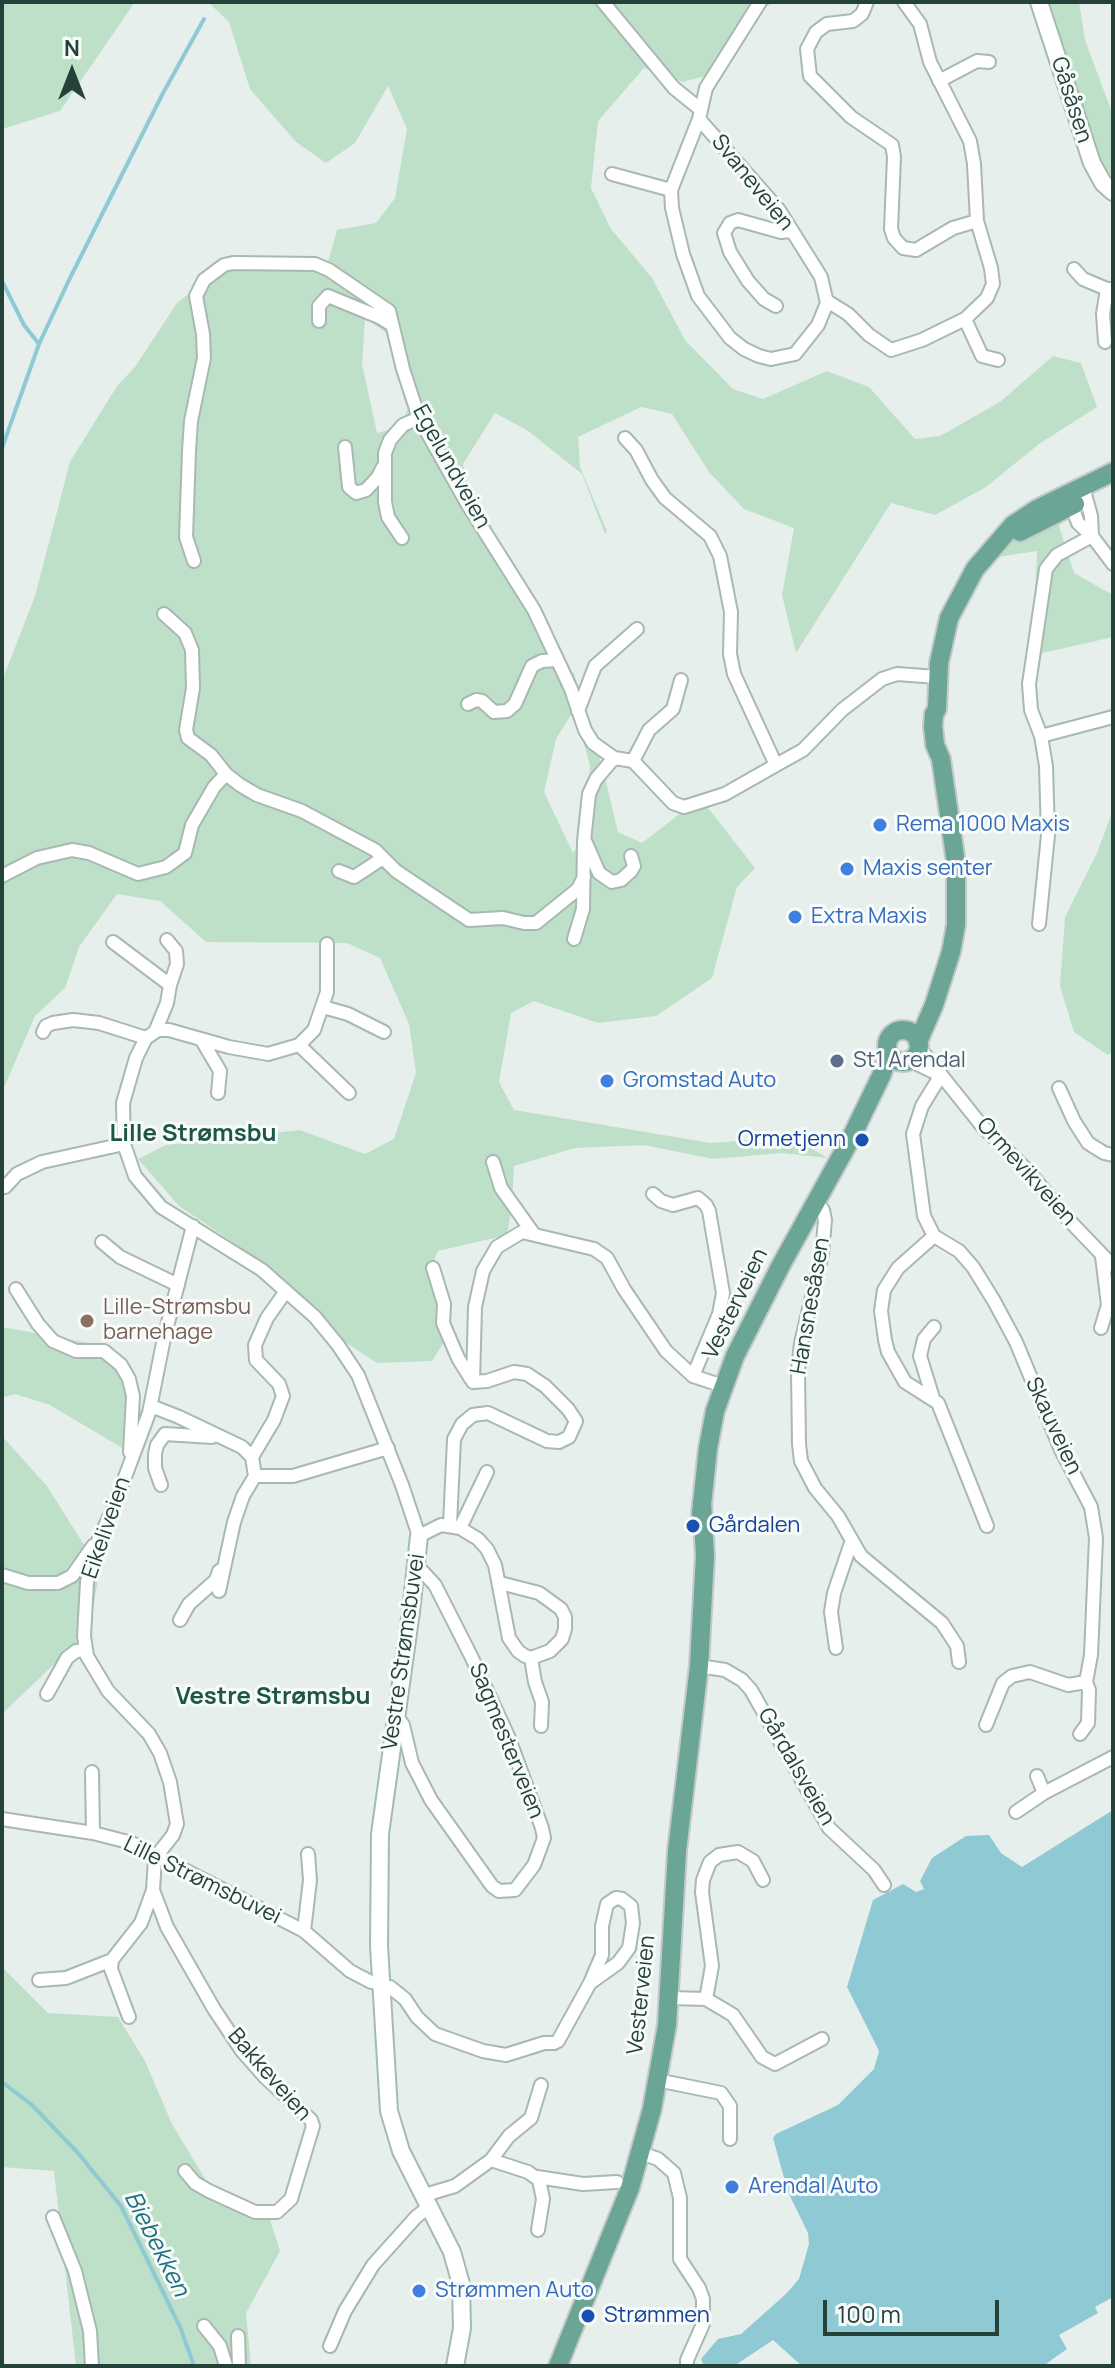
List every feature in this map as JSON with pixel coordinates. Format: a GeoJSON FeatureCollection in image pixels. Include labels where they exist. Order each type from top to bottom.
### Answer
{"type":"FeatureCollection","features":[{"type":"Feature","properties":{"kind":"main road","name":"Gåsåsen"},"geometry":{"type":"LineString","coordinates":[[1039,2],[1092,163],[1103,183],[1113,192]]}},
{"type":"Feature","properties":{"kind":"main road","name":"Vesterveien"},"geometry":{"type":"LineString","coordinates":[[558,2366],[616,2228],[641,2153],[657,2080],[670,1998],[677,1851],[699,1666],[702,1502],[708,1448],[723,1386],[752,1321],[851,1140],[882,1074],[908,1052],[942,981],[951,952],[957,906],[956,863],[941,759],[943,748],[941,717],[937,709],[937,677],[943,636],[956,600],[975,569],[1002,540],[1077,497],[1113,472]]}},
{"type":"Feature","properties":{"kind":"main road","name":"Vesterveien"},"geometry":{"type":"LineString","coordinates":[[1077,497],[1113,485]]}},
{"type":"Feature","properties":{"kind":"main road","name":"Vesterveien"},"geometry":{"type":"LineString","coordinates":[[908,1052],[888,1038],[916,1017],[942,981]]}},
{"type":"Feature","properties":{"kind":"main road"},"geometry":{"type":"LineString","coordinates":[[900,1030],[909,1031],[908,1052]]}},
{"type":"Feature","properties":{"kind":"main road","name":"Vestre Strømsbuvei"},"geometry":{"type":"LineString","coordinates":[[419,1536],[417,1571],[380,1834],[379,1946],[389,2111],[401,2151],[452,2252],[461,2284],[462,2328],[455,2366]]}},
{"type":"Feature","properties":{"kind":"street"},"geometry":{"type":"LineString","coordinates":[[603,2],[699,114]]}},
{"type":"Feature","properties":{"kind":"street"},"geometry":{"type":"LineString","coordinates":[[699,114],[706,88],[760,2]]}},
{"type":"Feature","properties":{"kind":"street"},"geometry":{"type":"LineString","coordinates":[[867,2],[862,14],[853,21],[827,24],[816,32],[807,49],[810,76],[851,117],[892,145],[891,229],[903,248],[916,250],[953,228],[977,221]]}},
{"type":"Feature","properties":{"kind":"street"},"geometry":{"type":"LineString","coordinates":[[612,174],[671,190],[676,226],[698,296],[730,338],[744,349],[771,359],[795,354],[818,325],[827,301],[848,314],[869,335],[891,350],[922,340],[965,319],[987,298],[993,284],[977,221],[973,152],[930,62],[920,24],[904,2]]}},
{"type":"Feature","properties":{"kind":"street"},"geometry":{"type":"LineString","coordinates":[[939,81],[977,61],[989,62]]}},
{"type":"Feature","properties":{"kind":"street","name":"Svaneveien"},"geometry":{"type":"LineString","coordinates":[[671,190],[699,114],[779,210],[821,277],[827,301]]}},
{"type":"Feature","properties":{"kind":"street"},"geometry":{"type":"LineString","coordinates":[[776,306],[764,299],[748,281],[730,252],[724,233],[730,223],[738,220],[781,232],[791,231]]}},
{"type":"Feature","properties":{"kind":"street","name":"Egelundveien"},"geometry":{"type":"LineString","coordinates":[[194,561],[186,537],[186,513],[191,421],[204,358],[196,296],[204,280],[218,268],[233,263],[315,264],[329,270],[389,311],[419,418],[468,505],[534,610],[593,743],[614,758]]}},
{"type":"Feature","properties":{"kind":"street"},"geometry":{"type":"LineString","coordinates":[[1074,269],[1083,279],[1110,289],[1103,314],[1105,342]]}},
{"type":"Feature","properties":{"kind":"street"},"geometry":{"type":"LineString","coordinates":[[319,321],[319,306],[328,296],[392,325]]}},
{"type":"Feature","properties":{"kind":"street"},"geometry":{"type":"LineString","coordinates":[[965,319],[982,356],[998,360]]}},
{"type":"Feature","properties":{"kind":"street"},"geometry":{"type":"LineString","coordinates":[[345,447],[349,487],[356,493],[366,490],[378,477],[390,440],[403,425],[419,418]]}},
{"type":"Feature","properties":{"kind":"street"},"geometry":{"type":"LineString","coordinates":[[625,438],[636,450],[665,498],[710,536],[716,548],[731,612],[730,654],[734,674],[776,765]]}},
{"type":"Feature","properties":{"kind":"street"},"geometry":{"type":"LineString","coordinates":[[385,460],[388,517],[402,538]]}},
{"type":"Feature","properties":{"kind":"street"},"geometry":{"type":"LineString","coordinates":[[1077,497],[1078,523],[1113,564]]}},
{"type":"Feature","properties":{"kind":"street"},"geometry":{"type":"LineString","coordinates":[[1039,924],[1048,835],[1046,766],[1041,736],[1031,710],[1029,684],[1046,569],[1057,555],[1092,536]]}},
{"type":"Feature","properties":{"kind":"street"},"geometry":{"type":"LineString","coordinates":[[164,614],[185,633],[192,650],[193,688],[186,730],[188,738],[211,755],[226,774],[257,795],[302,811],[375,850],[411,881],[459,915],[473,921],[503,918],[536,923],[578,889],[584,877]]}},
{"type":"Feature","properties":{"kind":"street"},"geometry":{"type":"LineString","coordinates":[[578,711],[595,666],[614,646],[637,629]]}},
{"type":"Feature","properties":{"kind":"street"},"geometry":{"type":"LineString","coordinates":[[468,704],[482,701],[494,712],[507,711],[515,704],[532,666],[542,661],[556,660]]}},
{"type":"Feature","properties":{"kind":"street"},"geometry":{"type":"LineString","coordinates":[[574,939],[583,909],[584,841],[589,794],[596,779],[614,758],[633,761],[673,803],[684,807],[725,794],[803,750],[842,710],[882,679],[897,674],[937,677]]}},
{"type":"Feature","properties":{"kind":"street"},"geometry":{"type":"LineString","coordinates":[[633,761],[649,730],[673,709],[681,680]]}},
{"type":"Feature","properties":{"kind":"street"},"geometry":{"type":"LineString","coordinates":[[1041,736],[1113,717]]}},
{"type":"Feature","properties":{"kind":"street"},"geometry":{"type":"LineString","coordinates":[[2,876],[37,858],[72,850],[89,853],[138,874],[166,867],[185,853],[192,825],[214,787],[226,774]]}},
{"type":"Feature","properties":{"kind":"street"},"geometry":{"type":"LineString","coordinates":[[584,841],[599,873],[612,882],[621,880],[631,871],[634,866],[631,856]]}},
{"type":"Feature","properties":{"kind":"street"},"geometry":{"type":"LineString","coordinates":[[339,871],[354,877],[383,858]]}},
{"type":"Feature","properties":{"kind":"street","name":"Vestre Strømsbuvei"},"geometry":{"type":"LineString","coordinates":[[167,940],[176,951],[177,964],[167,1003],[136,1058],[123,1103],[124,1144],[141,1185],[161,1207],[262,1270],[315,1317],[351,1365],[388,1448],[419,1536]]}},
{"type":"Feature","properties":{"kind":"street"},"geometry":{"type":"LineString","coordinates":[[113,942],[170,985]]}},
{"type":"Feature","properties":{"kind":"street"},"geometry":{"type":"LineString","coordinates":[[43,1032],[46,1026],[53,1023],[73,1020],[151,1035],[169,1030],[268,1054],[299,1045],[314,1030],[323,1007],[327,992],[327,944]]}},
{"type":"Feature","properties":{"kind":"street"},"geometry":{"type":"LineString","coordinates":[[323,1007],[348,1014],[384,1032]]}},
{"type":"Feature","properties":{"kind":"street"},"geometry":{"type":"LineString","coordinates":[[201,1039],[220,1071],[218,1093]]}},
{"type":"Feature","properties":{"kind":"street"},"geometry":{"type":"LineString","coordinates":[[299,1045],[349,1093]]}},
{"type":"Feature","properties":{"kind":"street","name":"Ormevikveien"},"geometry":{"type":"LineString","coordinates":[[908,1052],[941,1075],[982,1126],[1031,1174],[1063,1214],[1113,1266]]}},
{"type":"Feature","properties":{"kind":"street"},"geometry":{"type":"LineString","coordinates":[[941,1075],[922,1106],[913,1134],[924,1216],[934,1236],[898,1268],[881,1301],[885,1340],[899,1374],[912,1387],[933,1398],[942,1410],[987,1526]]}},
{"type":"Feature","properties":{"kind":"street"},"geometry":{"type":"LineString","coordinates":[[1059,1088],[1088,1143],[1113,1155]]}},
{"type":"Feature","properties":{"kind":"street"},"geometry":{"type":"LineString","coordinates":[[5,1187],[17,1174],[42,1162],[124,1144]]}},
{"type":"Feature","properties":{"kind":"street"},"geometry":{"type":"LineString","coordinates":[[493,1162],[506,1196],[533,1233]]}},
{"type":"Feature","properties":{"kind":"street"},"geometry":{"type":"LineString","coordinates":[[653,1194],[673,1205],[698,1198],[709,1211],[723,1293],[719,1314],[693,1376]]}},
{"type":"Feature","properties":{"kind":"street","name":"Hansnesåsen"},"geometry":{"type":"LineString","coordinates":[[816,1202],[823,1210],[825,1220],[822,1254],[801,1343],[798,1370],[799,1444],[806,1473],[838,1516],[851,1543],[867,1562],[942,1623],[957,1646],[959,1662]]}},
{"type":"Feature","properties":{"kind":"street","name":"Eikeliveien"},"geometry":{"type":"LineString","coordinates":[[158,1855],[177,1824],[170,1782],[160,1753],[149,1734],[108,1691],[86,1650],[85,1607],[87,1582],[98,1541],[151,1406],[193,1226]]}},
{"type":"Feature","properties":{"kind":"street"},"geometry":{"type":"LineString","coordinates":[[473,1382],[475,1307],[483,1271],[497,1247],[522,1232],[594,1249],[614,1266],[624,1289],[666,1351],[693,1376],[723,1386]]}},
{"type":"Feature","properties":{"kind":"street","name":"Skauveien"},"geometry":{"type":"LineString","coordinates":[[934,1236],[959,1251],[994,1301],[1016,1342],[1061,1450],[1091,1507],[1096,1551],[1091,1655],[1086,1682],[1089,1690],[1088,1723],[1080,1734]]}},
{"type":"Feature","properties":{"kind":"street"},"geometry":{"type":"LineString","coordinates":[[102,1242],[120,1257],[178,1285]]}},
{"type":"Feature","properties":{"kind":"street"},"geometry":{"type":"LineString","coordinates":[[1101,1328],[1108,1305],[1102,1256]]}},
{"type":"Feature","properties":{"kind":"street"},"geometry":{"type":"LineString","coordinates":[[433,1268],[444,1304],[443,1323],[458,1358],[473,1382]]}},
{"type":"Feature","properties":{"kind":"street","name":"Eikeliveien"},"geometry":{"type":"LineString","coordinates":[[16,1289],[53,1341],[76,1351],[104,1351],[121,1365],[129,1379],[133,1396],[129,1451],[132,1455]]}},
{"type":"Feature","properties":{"kind":"street"},"geometry":{"type":"LineString","coordinates":[[180,1620],[189,1604],[216,1580],[243,1496],[255,1476],[252,1457],[274,1420],[283,1396],[279,1384],[256,1360],[255,1345],[267,1318],[286,1291]]}},
{"type":"Feature","properties":{"kind":"street"},"geometry":{"type":"LineString","coordinates":[[933,1398],[920,1356],[924,1339],[934,1327]]}},
{"type":"Feature","properties":{"kind":"street"},"geometry":{"type":"LineString","coordinates":[[455,1527],[454,1439],[462,1424],[473,1415],[488,1413],[547,1441],[559,1442],[569,1437],[576,1421],[561,1401],[527,1374],[514,1372],[473,1382]]}},
{"type":"Feature","properties":{"kind":"street"},"geometry":{"type":"LineString","coordinates":[[151,1406],[231,1440],[252,1457]]}},
{"type":"Feature","properties":{"kind":"street"},"geometry":{"type":"LineString","coordinates":[[161,1485],[155,1468],[155,1454],[165,1434],[201,1434],[231,1440]]}},
{"type":"Feature","properties":{"kind":"street"},"geometry":{"type":"LineString","coordinates":[[255,1476],[293,1476],[388,1448]]}},
{"type":"Feature","properties":{"kind":"street"},"geometry":{"type":"LineString","coordinates":[[455,1527],[487,1472]]}},
{"type":"Feature","properties":{"kind":"street"},"geometry":{"type":"LineString","coordinates":[[419,1536],[432,1527],[455,1527],[478,1539],[487,1549],[500,1583],[502,1614],[509,1638],[518,1651],[531,1658],[550,1651],[562,1639],[565,1617],[550,1599],[500,1583]]}},
{"type":"Feature","properties":{"kind":"street"},"geometry":{"type":"LineString","coordinates":[[2,1575],[28,1583],[58,1583],[72,1576],[98,1541]]}},
{"type":"Feature","properties":{"kind":"street"},"geometry":{"type":"LineString","coordinates":[[836,1648],[831,1612],[834,1593],[851,1543]]}},
{"type":"Feature","properties":{"kind":"street"},"geometry":{"type":"LineString","coordinates":[[219,1591],[224,1561]]}},
{"type":"Feature","properties":{"kind":"street","name":"Sagmesterveien"},"geometry":{"type":"LineString","coordinates":[[396,1715],[403,1725],[412,1763],[431,1800],[492,1886],[499,1891],[515,1890],[528,1874],[540,1849],[544,1838],[542,1828],[508,1736],[471,1656],[435,1585],[423,1572],[417,1571]]}},
{"type":"Feature","properties":{"kind":"street"},"geometry":{"type":"LineString","coordinates":[[47,1694],[67,1658],[76,1651],[86,1650]]}},
{"type":"Feature","properties":{"kind":"street"},"geometry":{"type":"LineString","coordinates":[[531,1658],[542,1702],[541,1726]]}},
{"type":"Feature","properties":{"kind":"street","name":"Gårdalsveien"},"geometry":{"type":"LineString","coordinates":[[699,1666],[725,1670],[742,1680],[751,1690],[829,1828],[874,1870],[884,1885]]}},
{"type":"Feature","properties":{"kind":"street"},"geometry":{"type":"LineString","coordinates":[[986,1725],[1003,1683],[1012,1676],[1030,1672],[1068,1685],[1086,1682]]}},
{"type":"Feature","properties":{"kind":"street"},"geometry":{"type":"LineString","coordinates":[[1016,1812],[1044,1793],[1113,1757]]}},
{"type":"Feature","properties":{"kind":"street"},"geometry":{"type":"LineString","coordinates":[[92,1772],[93,1833]]}},
{"type":"Feature","properties":{"kind":"street"},"geometry":{"type":"LineString","coordinates":[[1037,1776],[1044,1793]]}},
{"type":"Feature","properties":{"kind":"street","name":"Lille Strømsbuvei"},"geometry":{"type":"LineString","coordinates":[[2,1819],[93,1833],[132,1843],[304,1931],[350,1971],[383,1985]]}},
{"type":"Feature","properties":{"kind":"street"},"geometry":{"type":"LineString","coordinates":[[706,1999],[712,1966],[702,1892],[705,1872],[719,1855],[738,1852],[753,1861],[763,1880]]}},
{"type":"Feature","properties":{"kind":"street"},"geometry":{"type":"LineString","coordinates":[[304,1931],[310,1880],[308,1854]]}},
{"type":"Feature","properties":{"kind":"street","name":"Bakkeveien"},"geometry":{"type":"LineString","coordinates":[[112,1960],[141,1923],[153,1890],[155,1858],[158,1855]]}},
{"type":"Feature","properties":{"kind":"street","name":"Bakkeveien"},"geometry":{"type":"LineString","coordinates":[[153,1890],[167,1927],[242,2051],[311,2120],[313,2126],[291,2199],[277,2212],[255,2212],[195,2183],[185,2171]]}},
{"type":"Feature","properties":{"kind":"street"},"geometry":{"type":"LineString","coordinates":[[383,1985],[405,1999],[417,2017],[435,2034],[483,2051],[506,2055],[558,2041],[602,1955],[604,1911],[610,1901],[622,1899],[631,1906],[633,1923],[629,1948],[618,1963],[590,1983]]}},
{"type":"Feature","properties":{"kind":"street"},"geometry":{"type":"LineString","coordinates":[[39,1980],[66,1978],[112,1960],[111,1969],[129,2017]]}},
{"type":"Feature","properties":{"kind":"street"},"geometry":{"type":"LineString","coordinates":[[670,1998],[706,1999],[733,2015],[762,2057],[775,2064],[822,2039]]}},
{"type":"Feature","properties":{"kind":"street"},"geometry":{"type":"LineString","coordinates":[[657,2080],[721,2093],[730,2106],[730,2139]]}},
{"type":"Feature","properties":{"kind":"street"},"geometry":{"type":"LineString","coordinates":[[330,2346],[345,2311],[373,2265],[428,2201],[491,2160],[509,2136],[531,2118],[541,2085]]}},
{"type":"Feature","properties":{"kind":"street"},"geometry":{"type":"LineString","coordinates":[[641,2153],[658,2159],[674,2173],[680,2198],[680,2259],[703,2299],[703,2324],[687,2366]]}},
{"type":"Feature","properties":{"kind":"street"},"geometry":{"type":"LineString","coordinates":[[491,2160],[537,2177],[583,2184],[617,2182]]}},
{"type":"Feature","properties":{"kind":"street"},"geometry":{"type":"LineString","coordinates":[[537,2177],[543,2189],[538,2230]]}},
{"type":"Feature","properties":{"kind":"street"},"geometry":{"type":"LineString","coordinates":[[53,2217],[75,2271],[91,2342],[92,2366]]}},
{"type":"Feature","properties":{"kind":"street"},"geometry":{"type":"LineString","coordinates":[[204,2326],[220,2346],[226,2366]]}},
{"type":"Feature","properties":{"kind":"street"},"geometry":{"type":"LineString","coordinates":[[238,2336],[239,2366]]}},
{"type":"Feature","properties":{"kind":"green space"},"geometry":{"type":"Polygon","coordinates":[[[2,2],[135,2],[60,111],[2,129],[2,2]]]}},
{"type":"Feature","properties":{"kind":"green space"},"geometry":{"type":"Polygon","coordinates":[[[208,2],[775,2],[749,17],[709,75],[683,82],[644,68],[598,121],[591,188],[611,229],[652,278],[685,340],[733,389],[763,399],[827,371],[869,387],[915,439],[940,436],[1000,402],[1053,356],[1081,363],[1097,407],[1039,444],[986,487],[935,515],[891,503],[796,653],[782,595],[794,528],[744,509],[709,472],[672,414],[641,407],[578,437],[580,467],[607,531],[605,534],[582,474],[527,430],[495,413],[463,464],[472,503],[492,538],[515,568],[536,635],[568,678],[574,672],[579,700],[602,765],[618,832],[642,843],[678,815],[705,804],[755,868],[737,887],[712,978],[656,1016],[598,1023],[534,1001],[511,1013],[499,1082],[514,1110],[711,1143],[791,1137],[828,1158],[782,1153],[713,1159],[644,1145],[575,1148],[514,1166],[507,1235],[438,1251],[431,1267],[449,1334],[432,1361],[377,1363],[336,1336],[292,1287],[179,1206],[138,1159],[166,1145],[300,1130],[365,1154],[394,1139],[416,1073],[409,1024],[380,958],[347,943],[206,942],[160,901],[117,894],[79,947],[65,988],[35,1016],[2,1092],[2,681],[35,596],[70,462],[117,386],[135,367],[177,303],[231,260],[300,269],[328,262],[337,230],[376,223],[395,198],[407,129],[388,86],[355,143],[326,163],[296,142],[250,89],[229,22],[208,2]],[[365,318],[362,364],[377,433],[401,427],[408,408],[391,336],[365,318]],[[574,710],[556,739],[544,792],[573,853],[585,834],[590,765],[574,710]]]}},
{"type":"Feature","properties":{"kind":"green space"},"geometry":{"type":"Polygon","coordinates":[[[1032,2],[1079,2],[1085,40],[1113,115],[1113,193],[1105,190],[1076,144],[1032,2]]]}},
{"type":"Feature","properties":{"kind":"green space"},"geometry":{"type":"Polygon","coordinates":[[[1113,469],[1079,494],[1059,526],[1074,573],[1113,595],[1113,637],[1038,654],[1034,621],[1037,551],[984,559],[990,538],[1113,469]]]}},
{"type":"Feature","properties":{"kind":"green space"},"geometry":{"type":"Polygon","coordinates":[[[1113,810],[1113,1052],[1108,1055],[1074,1032],[1060,986],[1065,917],[1097,853],[1113,810]]]}},
{"type":"Feature","properties":{"kind":"green space"},"geometry":{"type":"Polygon","coordinates":[[[2,1327],[94,1344],[133,1371],[144,1425],[134,1455],[50,1405],[15,1394],[2,1398],[2,1327]]]}},
{"type":"Feature","properties":{"kind":"green space"},"geometry":{"type":"Polygon","coordinates":[[[2,1436],[47,1486],[84,1545],[104,1545],[90,1625],[76,1643],[2,1714],[2,1436]]]}},
{"type":"Feature","properties":{"kind":"green space"},"geometry":{"type":"Polygon","coordinates":[[[2,1912],[3,1968],[48,2013],[118,2017],[145,2061],[172,2124],[207,2182],[269,2216],[280,2251],[246,2313],[251,2366],[76,2366],[54,2171],[2,2167],[2,1912]]]}},
{"type":"Feature","properties":{"kind":"water"},"geometry":{"type":"Polygon","coordinates":[[[1113,1810],[1113,2297],[1095,2307],[1098,2313],[1059,2335],[1067,2349],[1043,2366],[802,2366],[773,2340],[734,2366],[704,2366],[701,2359],[718,2339],[741,2334],[799,2279],[809,2244],[808,2233],[788,2192],[773,2138],[838,2105],[874,2069],[879,2051],[847,1987],[873,1900],[903,1884],[916,1892],[924,1889],[920,1881],[932,1858],[966,1836],[989,1835],[1001,1853],[1022,1867],[1113,1810]]]}},
{"type":"Feature","properties":{"kind":"waterway"},"geometry":{"type":"LineString","coordinates":[[2,448],[39,344],[69,280],[204,19]]}},
{"type":"Feature","properties":{"kind":"waterway"},"geometry":{"type":"LineString","coordinates":[[2,281],[24,325],[39,344]]}},
{"type":"Feature","properties":{"kind":"waterway","name":"Biebekken"},"geometry":{"type":"LineString","coordinates":[[2,2082],[32,2105],[78,2153],[121,2206],[181,2329],[194,2366]]}},
{"type":"Feature","properties":{"kind":"place","name":"Rema 1000 Maxis"},"geometry":{"type":"Point","coordinates":[880,825]}},
{"type":"Feature","properties":{"kind":"place","name":"Maxis senter"},"geometry":{"type":"Point","coordinates":[847,869]}},
{"type":"Feature","properties":{"kind":"place","name":"Extra Maxis"},"geometry":{"type":"Point","coordinates":[795,917]}},
{"type":"Feature","properties":{"kind":"place","name":"St1 Arendal"},"geometry":{"type":"Point","coordinates":[837,1061]}},
{"type":"Feature","properties":{"kind":"place","name":"Gromstad Auto"},"geometry":{"type":"Point","coordinates":[607,1081]}},
{"type":"Feature","properties":{"kind":"place","name":"Ormetjenn"},"geometry":{"type":"Point","coordinates":[862,1140]}},
{"type":"Feature","properties":{"kind":"place","name":"Lille-Strømsbu barnehage"},"geometry":{"type":"Point","coordinates":[87,1321]}},
{"type":"Feature","properties":{"kind":"place","name":"Gårdalen"},"geometry":{"type":"Point","coordinates":[693,1526]}},
{"type":"Feature","properties":{"kind":"place","name":"Arendal Auto"},"geometry":{"type":"Point","coordinates":[732,2187]}},
{"type":"Feature","properties":{"kind":"place","name":"Strømmen Auto"},"geometry":{"type":"Point","coordinates":[419,2291]}},
{"type":"Feature","properties":{"kind":"place","name":"Strømmen"},"geometry":{"type":"Point","coordinates":[588,2316]}},
{"type":"Feature","properties":{"kind":"district","name":"Lille Strømsbu"},"geometry":{"type":"Point","coordinates":[193,1134]}},
{"type":"Feature","properties":{"kind":"district","name":"Vestre Strømsbu"},"geometry":{"type":"Point","coordinates":[273,1697]}}]}
